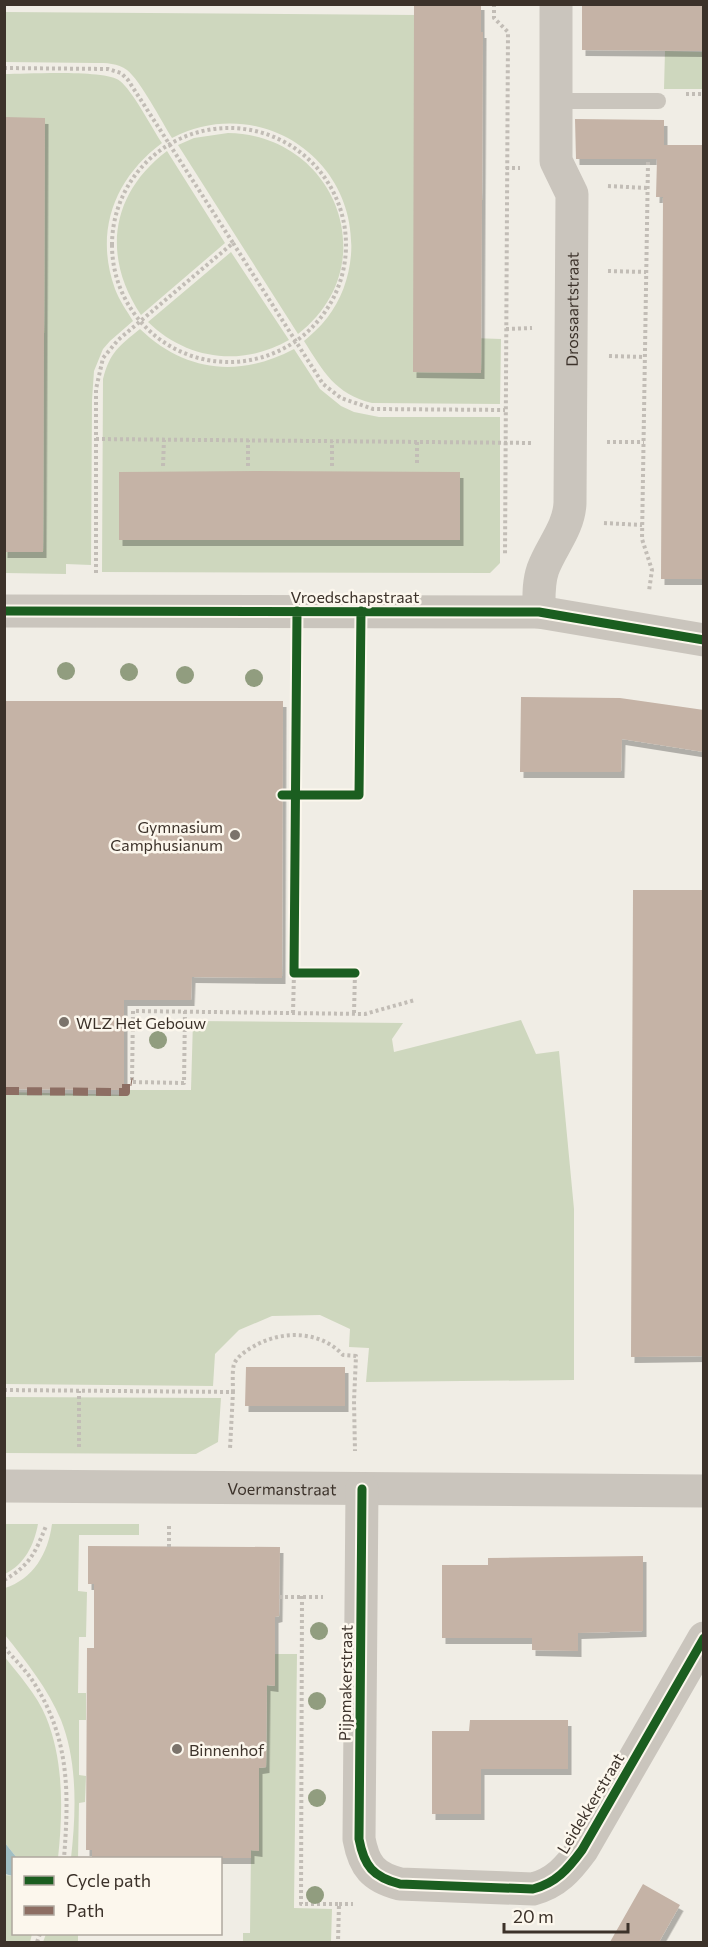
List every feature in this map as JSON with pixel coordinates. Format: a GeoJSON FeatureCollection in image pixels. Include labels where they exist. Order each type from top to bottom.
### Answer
{"type":"FeatureCollection","features":[{"type":"Feature","properties":{"kind":"street","name":"Drossaartstraat"},"geometry":{"type":"LineString","coordinates":[[539,612],[542,571],[567,522],[570,503],[572,194],[556,161],[556,4]]}},
{"type":"Feature","properties":{"kind":"street","name":"Vroedschapstraat"},"geometry":{"type":"LineString","coordinates":[[4,611],[539,612],[704,640]]}},
{"type":"Feature","properties":{"kind":"street","name":"Voermanstraat"},"geometry":{"type":"LineString","coordinates":[[4,1486],[704,1491]]}},
{"type":"Feature","properties":{"kind":"street","name":"Pijpmakerstraat"},"geometry":{"type":"LineString","coordinates":[[362,1490],[359,1839],[362,1856],[374,1873]]}},
{"type":"Feature","properties":{"kind":"street","name":"Leidekkerstraat"},"geometry":{"type":"LineString","coordinates":[[374,1873],[384,1880],[400,1884],[533,1889],[547,1885],[572,1864],[582,1850],[704,1638]]}},
{"type":"Feature","properties":{"kind":"lane"},"geometry":{"type":"LineString","coordinates":[[557,101],[658,101]]}},
{"type":"Feature","properties":{"kind":"path"},"geometry":{"type":"LineString","coordinates":[[494,4],[494,18],[508,32],[505,612]]}},
{"type":"Feature","properties":{"kind":"path"},"geometry":{"type":"LineString","coordinates":[[4,68],[94,67],[121,73],[128,80],[323,384],[336,394],[354,404],[373,409],[506,410]]}},
{"type":"Feature","properties":{"kind":"path"},"geometry":{"type":"LineString","coordinates":[[227,127],[249,128],[274,136],[298,149],[318,167],[333,188],[343,213],[346,230],[346,262],[334,297],[322,318],[295,340],[274,353],[255,359],[219,362],[184,354],[152,334],[139,322],[125,300],[114,273],[111,254],[114,219],[119,201],[130,182],[154,153],[169,144],[183,135],[201,131],[227,127]]}},
{"type":"Feature","properties":{"kind":"path"},"geometry":{"type":"LineString","coordinates":[[643,630],[652,570],[642,539],[648,162]]}},
{"type":"Feature","properties":{"kind":"path"},"geometry":{"type":"LineString","coordinates":[[96,612],[96,389],[103,358],[118,340],[233,243]]}},
{"type":"Feature","properties":{"kind":"path"},"geometry":{"type":"LineString","coordinates":[[96,439],[462,442]]}},
{"type":"Feature","properties":{"kind":"path"},"geometry":{"type":"LineString","coordinates":[[163,466],[164,440]]}},
{"type":"Feature","properties":{"kind":"path"},"geometry":{"type":"LineString","coordinates":[[248,440],[248,466]]}},
{"type":"Feature","properties":{"kind":"path"},"geometry":{"type":"LineString","coordinates":[[332,466],[333,441]]}},
{"type":"Feature","properties":{"kind":"path"},"geometry":{"type":"LineString","coordinates":[[417,442],[417,466]]}},
{"type":"Feature","properties":{"kind":"path"},"geometry":{"type":"LineString","coordinates":[[293,1014],[299,973],[294,961]]}},
{"type":"Feature","properties":{"kind":"path"},"geometry":{"type":"LineString","coordinates":[[350,974],[354,1013]]}},
{"type":"Feature","properties":{"kind":"path"},"geometry":{"type":"LineString","coordinates":[[185,1011],[184,1083],[132,1082],[133,1011],[185,1011],[293,1014],[365,1014],[415,1000]]}},
{"type":"Feature","properties":{"kind":"path"},"geometry":{"type":"LineString","coordinates":[[231,1486],[234,1364],[246,1351],[276,1337],[294,1335],[323,1340],[334,1345],[343,1355],[356,1356],[355,1456],[362,1490]]}},
{"type":"Feature","properties":{"kind":"path"},"geometry":{"type":"LineString","coordinates":[[4,1390],[233,1392]]}},
{"type":"Feature","properties":{"kind":"path"},"geometry":{"type":"LineString","coordinates":[[4,1580],[22,1569],[34,1557],[63,1486],[79,1391]]}},
{"type":"Feature","properties":{"kind":"path"},"geometry":{"type":"LineString","coordinates":[[302,1596],[301,1904],[339,1904],[338,1942]]}},
{"type":"Feature","properties":{"kind":"path"},"geometry":{"type":"LineString","coordinates":[[4,1647],[33,1682],[50,1713],[60,1740],[68,1781],[64,1857]]}},
{"type":"Feature","properties":{"kind":"green space"},"geometry":{"type":"Polygon","coordinates":[[[5,12],[417,15],[417,336],[501,339],[500,404],[372,403],[348,394],[339,387],[324,371],[304,341],[324,321],[336,304],[346,280],[351,255],[349,220],[338,189],[320,163],[296,143],[268,130],[237,124],[205,126],[172,138],[138,83],[127,70],[120,66],[103,63],[5,62],[5,12]]]}},
{"type":"Feature","properties":{"kind":"green space"},"geometry":{"type":"Polygon","coordinates":[[[665,51],[703,52],[703,89],[664,89],[665,51]]]}},
{"type":"Feature","properties":{"kind":"green space"},"geometry":{"type":"Polygon","coordinates":[[[5,74],[83,74],[112,77],[120,81],[130,92],[162,143],[132,172],[121,189],[108,227],[109,268],[117,293],[133,321],[103,349],[94,371],[91,565],[66,564],[66,574],[5,573],[5,74]]]}},
{"type":"Feature","properties":{"kind":"green space"},"geometry":{"type":"Polygon","coordinates":[[[228,133],[266,139],[297,156],[321,180],[337,209],[343,241],[340,274],[325,306],[298,334],[178,145],[194,138],[228,133]]]}},
{"type":"Feature","properties":{"kind":"green space"},"geometry":{"type":"Polygon","coordinates":[[[167,151],[225,243],[141,315],[129,293],[121,271],[117,249],[118,227],[123,206],[133,187],[148,168],[167,151]]]}},
{"type":"Feature","properties":{"kind":"green space"},"geometry":{"type":"Polygon","coordinates":[[[231,252],[289,340],[271,349],[253,354],[216,355],[197,352],[180,345],[163,335],[148,322],[231,252]]]}},
{"type":"Feature","properties":{"kind":"green space"},"geometry":{"type":"Polygon","coordinates":[[[140,329],[175,354],[194,362],[213,366],[233,367],[253,364],[294,349],[320,389],[341,406],[354,412],[379,417],[500,417],[500,563],[490,573],[102,572],[103,379],[116,350],[140,329]]]}},
{"type":"Feature","properties":{"kind":"green space"},"geometry":{"type":"Polygon","coordinates":[[[521,1020],[536,1054],[559,1051],[574,1209],[574,1380],[366,1382],[369,1348],[349,1347],[350,1329],[320,1315],[272,1316],[239,1330],[215,1354],[213,1386],[5,1384],[5,1092],[128,1095],[128,1090],[191,1090],[193,1021],[403,1023],[392,1039],[394,1052],[521,1020]]]}},
{"type":"Feature","properties":{"kind":"green space"},"geometry":{"type":"Polygon","coordinates":[[[5,1397],[221,1398],[218,1442],[196,1454],[5,1453],[5,1397]]]}},
{"type":"Feature","properties":{"kind":"green space"},"geometry":{"type":"Polygon","coordinates":[[[5,1524],[38,1524],[28,1553],[18,1565],[5,1574],[5,1524]]]}},
{"type":"Feature","properties":{"kind":"green space"},"geometry":{"type":"Polygon","coordinates":[[[52,1524],[139,1524],[139,1535],[79,1535],[78,1591],[87,1592],[86,1637],[79,1637],[78,1693],[86,1693],[86,1720],[79,1720],[79,1775],[86,1776],[85,1802],[79,1803],[78,1857],[71,1857],[74,1789],[67,1736],[43,1686],[5,1635],[5,1588],[15,1584],[31,1572],[43,1555],[52,1524]]]}},
{"type":"Feature","properties":{"kind":"green space"},"geometry":{"type":"Polygon","coordinates":[[[275,1654],[297,1654],[294,1908],[332,1909],[331,1942],[243,1942],[243,1933],[250,1933],[251,1850],[258,1850],[259,1768],[266,1767],[267,1685],[274,1686],[275,1654]]]}},
{"type":"Feature","properties":{"kind":"green space"},"geometry":{"type":"Polygon","coordinates":[[[4,1656],[27,1685],[46,1717],[56,1751],[61,1787],[58,1857],[16,1857],[5,1843],[4,1656]]]}},
{"type":"Feature","properties":{"kind":"green space"},"geometry":{"type":"Polygon","coordinates":[[[5,1875],[12,1876],[12,1935],[32,1935],[30,1942],[5,1942],[5,1875]]]}},
{"type":"Feature","properties":{"kind":"green space"},"geometry":{"type":"Polygon","coordinates":[[[46,1935],[78,1935],[78,1941],[86,1942],[43,1942],[46,1935]]]}},
{"type":"Feature","properties":{"kind":"water"},"geometry":{"type":"Polygon","coordinates":[[[5,1843],[16,1857],[12,1857],[12,1876],[5,1874],[5,1843]]]}},
{"type":"Feature","properties":{"kind":"building"},"geometry":{"type":"Polygon","coordinates":[[[414,4],[481,4],[481,32],[483,32],[481,373],[413,372],[414,4]]]}},
{"type":"Feature","properties":{"kind":"building"},"geometry":{"type":"Polygon","coordinates":[[[582,4],[704,4],[704,51],[582,50],[582,4]]]}},
{"type":"Feature","properties":{"kind":"building"},"geometry":{"type":"Polygon","coordinates":[[[4,117],[45,118],[43,552],[4,552],[4,117]]]}},
{"type":"Feature","properties":{"kind":"building"},"geometry":{"type":"Polygon","coordinates":[[[575,119],[664,120],[664,145],[704,145],[704,579],[661,579],[663,197],[656,197],[657,159],[576,159],[575,119]]]}},
{"type":"Feature","properties":{"kind":"building"},"geometry":{"type":"Polygon","coordinates":[[[119,472],[460,472],[460,540],[119,540],[119,472]]]}},
{"type":"Feature","properties":{"kind":"building"},"geometry":{"type":"Polygon","coordinates":[[[521,697],[620,698],[704,710],[704,752],[622,739],[621,772],[520,772],[521,697]]]}},
{"type":"Feature","properties":{"kind":"building"},"geometry":{"type":"Polygon","coordinates":[[[4,701],[283,701],[282,978],[192,977],[191,1000],[124,1000],[124,1090],[4,1089],[4,701]]]}},
{"type":"Feature","properties":{"kind":"building"},"geometry":{"type":"Polygon","coordinates":[[[633,890],[704,890],[704,1356],[631,1357],[633,890]]]}},
{"type":"Feature","properties":{"kind":"building"},"geometry":{"type":"Polygon","coordinates":[[[246,1367],[345,1367],[345,1406],[245,1406],[246,1367]]]}},
{"type":"Feature","properties":{"kind":"building","name":"Binnenhof"},"geometry":{"type":"Polygon","coordinates":[[[88,1546],[280,1547],[279,1616],[275,1617],[275,1686],[267,1685],[266,1767],[259,1768],[259,1851],[251,1850],[251,1858],[92,1857],[92,1850],[86,1850],[87,1648],[94,1648],[94,1584],[88,1584],[88,1546]]]}},
{"type":"Feature","properties":{"kind":"building"},"geometry":{"type":"Polygon","coordinates":[[[643,1556],[643,1631],[578,1633],[578,1651],[532,1650],[532,1638],[442,1638],[442,1565],[488,1565],[488,1558],[643,1556]]]}},
{"type":"Feature","properties":{"kind":"building"},"geometry":{"type":"Polygon","coordinates":[[[470,1720],[568,1720],[568,1769],[481,1769],[481,1814],[432,1814],[432,1731],[469,1731],[470,1720]]]}},
{"type":"Feature","properties":{"kind":"building"},"geometry":{"type":"Polygon","coordinates":[[[643,1884],[680,1905],[659,1942],[610,1942],[643,1884]]]}},
{"type":"Feature","properties":{"kind":"marked path"},"geometry":{"type":"LineString","coordinates":[[4,1091],[126,1092],[126,1081],[132,1082]]}},
{"type":"Feature","properties":{"kind":"cycle path"},"geometry":{"type":"LineString","coordinates":[[4,611],[539,612],[704,640]]}},
{"type":"Feature","properties":{"kind":"cycle path"},"geometry":{"type":"LineString","coordinates":[[297,611],[294,973],[355,973]]}},
{"type":"Feature","properties":{"kind":"cycle path"},"geometry":{"type":"LineString","coordinates":[[282,795],[359,795],[361,611]]}},
{"type":"Feature","properties":{"kind":"cycle path"},"geometry":{"type":"LineString","coordinates":[[362,1489],[359,1839],[367,1863],[376,1874],[383,1878],[400,1884],[533,1889],[555,1879],[582,1850],[704,1638]]}},
{"type":"Feature","properties":{"kind":"place","name":"Gymnasium Camphusianum"},"geometry":{"type":"Point","coordinates":[235,835]}},
{"type":"Feature","properties":{"kind":"place","name":"WLZ Het Gebouw"},"geometry":{"type":"Point","coordinates":[64,1022]}},
{"type":"Feature","properties":{"kind":"place","name":"Binnenhof"},"geometry":{"type":"Point","coordinates":[177,1749]}}]}
